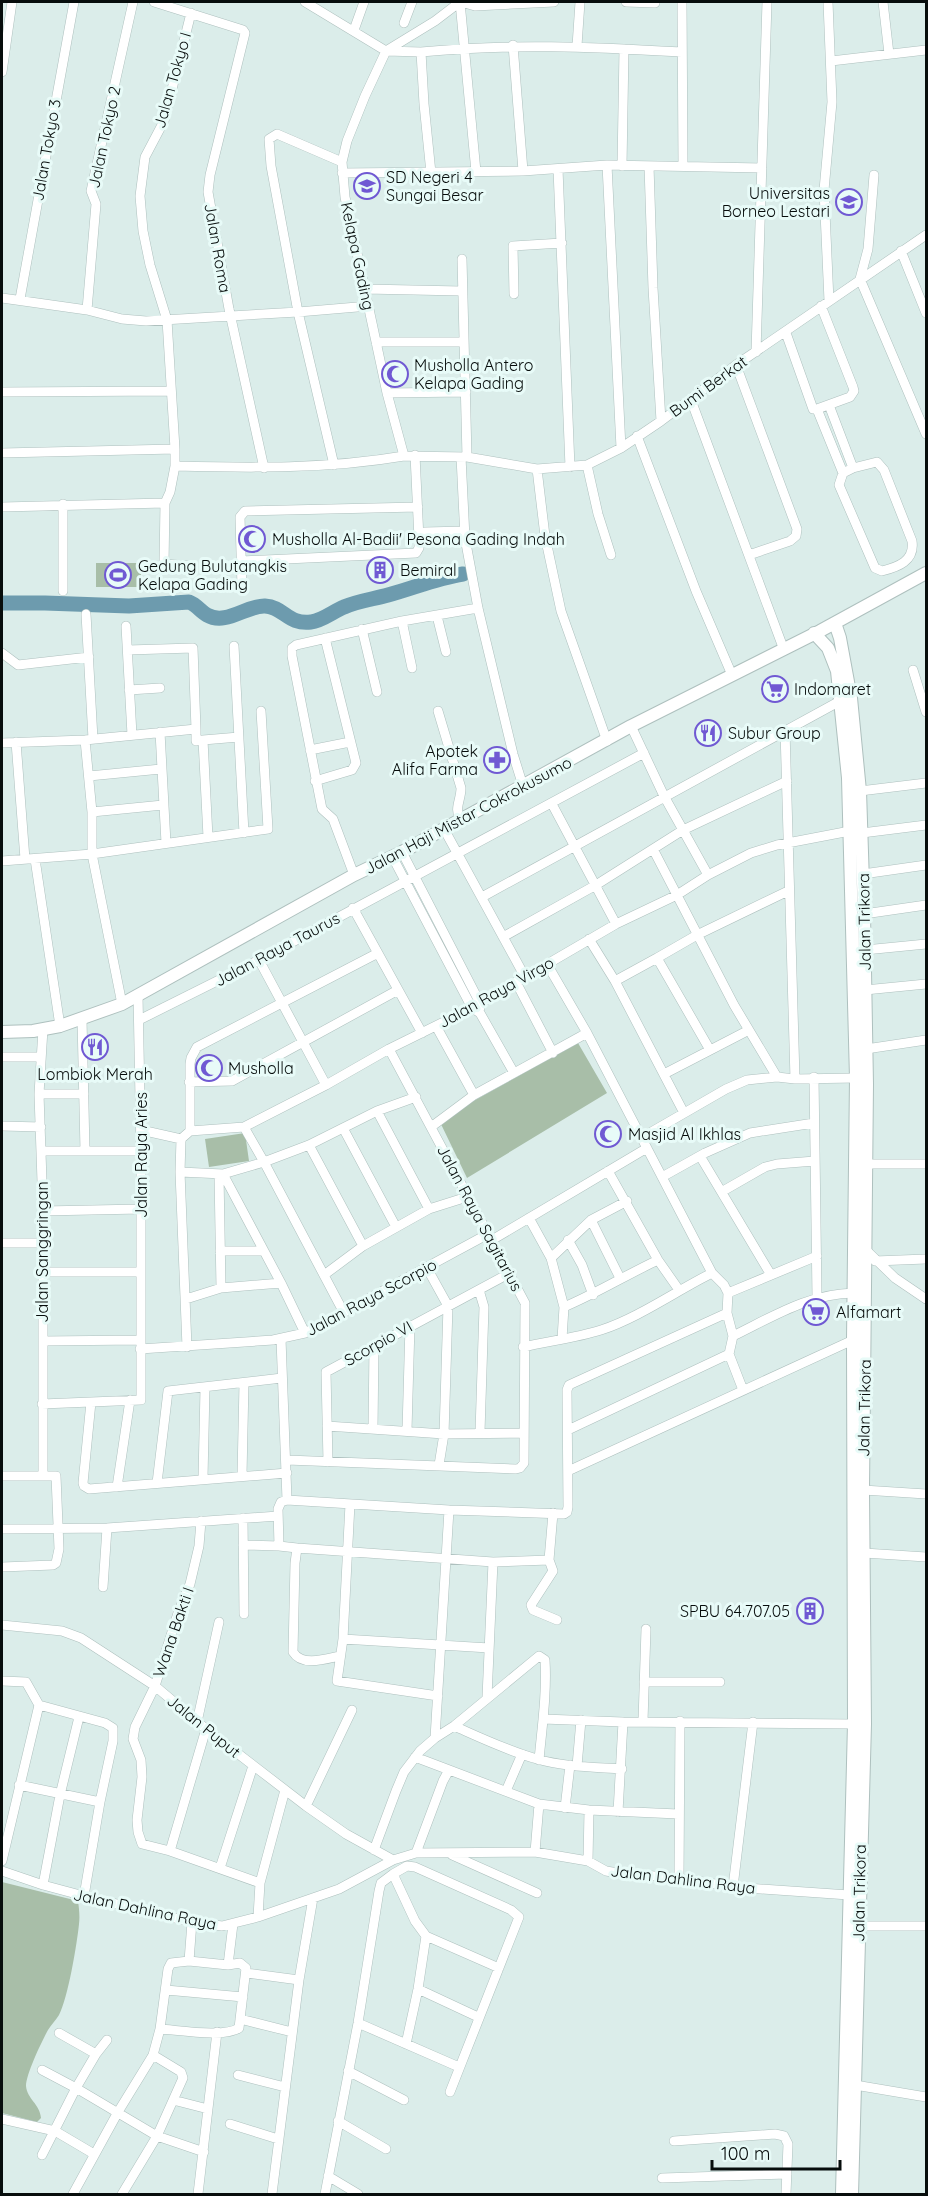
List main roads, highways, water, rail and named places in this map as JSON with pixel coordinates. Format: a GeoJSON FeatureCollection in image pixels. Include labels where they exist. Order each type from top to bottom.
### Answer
{"type":"FeatureCollection","features":[{"type":"Feature","properties":{"kind":"main road","name":"Jalan Haji Mistar Cokrokusumo"},"geometry":{"type":"LineString","coordinates":[[2,1032],[60,1026],[122,1004],[354,875],[444,829],[631,726],[784,650],[927,573]]}},
{"type":"Feature","properties":{"kind":"main road","name":"Jalan Trikora"},"geometry":{"type":"LineString","coordinates":[[835,623],[851,698],[860,791],[856,832],[856,1078],[863,1159],[866,1250],[857,1346],[858,1926],[852,2194]]}},
{"type":"Feature","properties":{"kind":"main road","name":"Jalan Trikora"},"geometry":{"type":"LineString","coordinates":[[814,633],[828,648],[837,671],[848,778],[863,874],[866,990],[863,1159],[854,1293],[864,1553],[859,1724],[849,1894],[842,2194]]}},
{"type":"Feature","properties":{"kind":"waterway"},"geometry":{"type":"LineString","coordinates":[[2,603],[129,606],[189,602],[214,618],[229,617],[265,606],[277,609],[291,619],[311,622],[355,603],[463,574]]}},
{"type":"Feature","properties":{"kind":"place","name":"SD Negeri 4 Sungai Besar"},"geometry":{"type":"Point","coordinates":[367,186]}},
{"type":"Feature","properties":{"kind":"place","name":"Universitas Borneo Lestari"},"geometry":{"type":"Point","coordinates":[849,202]}},
{"type":"Feature","properties":{"kind":"place","name":"Musholla Antero Kelapa Gading"},"geometry":{"type":"Point","coordinates":[395,374]}},
{"type":"Feature","properties":{"kind":"place","name":"Musholla Al-Badii' Pesona Gading Indah"},"geometry":{"type":"Point","coordinates":[252,539]}},
{"type":"Feature","properties":{"kind":"place","name":"Bemiral"},"geometry":{"type":"Point","coordinates":[380,570]}},
{"type":"Feature","properties":{"kind":"place","name":"Gedung Bulutangkis Kelapa Gading"},"geometry":{"type":"Point","coordinates":[118,575]}},
{"type":"Feature","properties":{"kind":"place","name":"Indomaret"},"geometry":{"type":"Point","coordinates":[775,689]}},
{"type":"Feature","properties":{"kind":"place","name":"Subur Group"},"geometry":{"type":"Point","coordinates":[708,733]}},
{"type":"Feature","properties":{"kind":"place","name":"Apotek Alifa Farma"},"geometry":{"type":"Point","coordinates":[497,760]}},
{"type":"Feature","properties":{"kind":"place","name":"Lombiok Merah"},"geometry":{"type":"Point","coordinates":[95,1047]}},
{"type":"Feature","properties":{"kind":"place","name":"Musholla"},"geometry":{"type":"Point","coordinates":[209,1068]}},
{"type":"Feature","properties":{"kind":"place","name":"Masjid Al Ikhlas"},"geometry":{"type":"Point","coordinates":[608,1134]}},
{"type":"Feature","properties":{"kind":"place","name":"Alfamart"},"geometry":{"type":"Point","coordinates":[816,1312]}},
{"type":"Feature","properties":{"kind":"place","name":"SPBU 64.707.05"},"geometry":{"type":"Point","coordinates":[810,1611]}}]}
